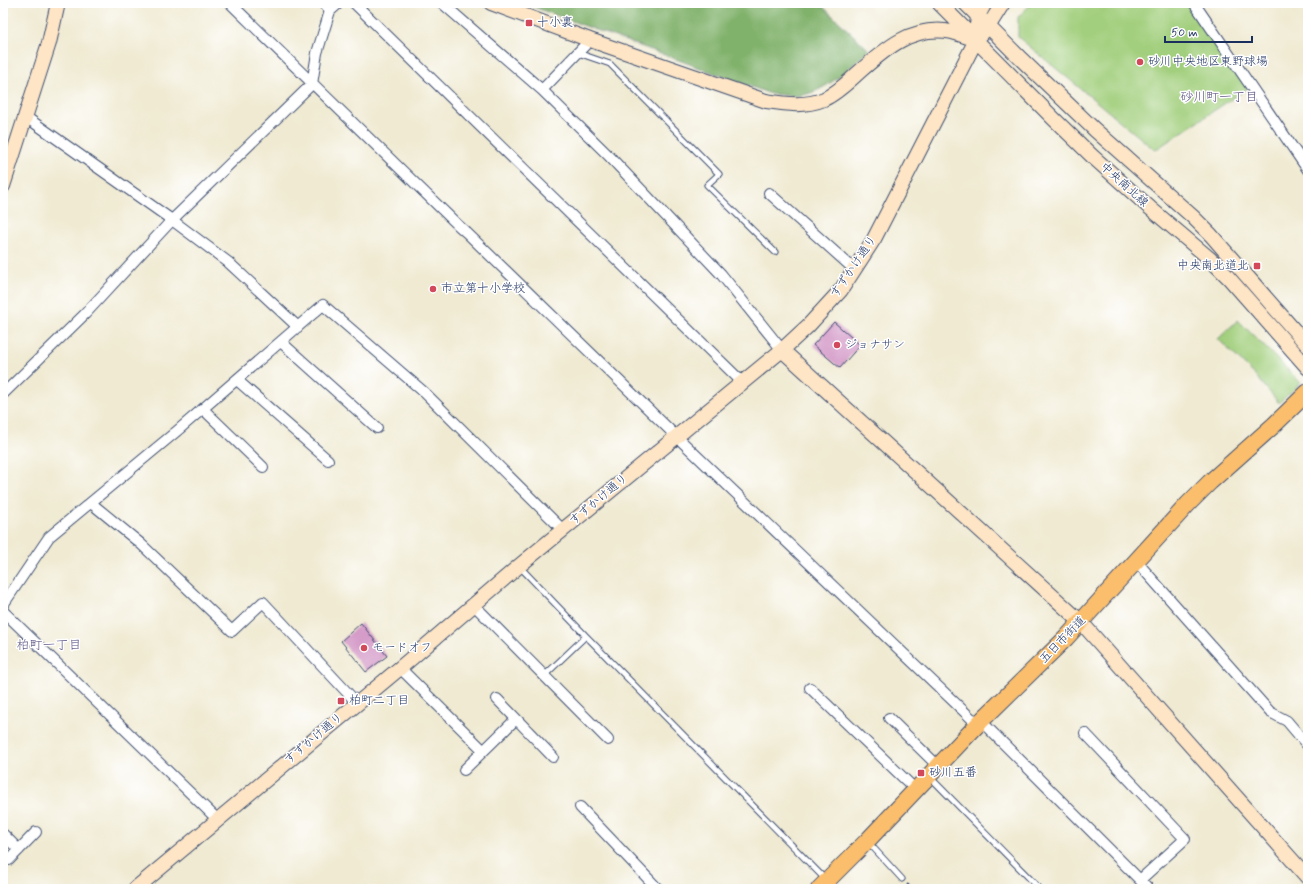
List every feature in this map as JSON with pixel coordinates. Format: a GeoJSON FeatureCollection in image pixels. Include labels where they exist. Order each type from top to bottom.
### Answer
{"type":"FeatureCollection","features":[{"type":"Feature","properties":{"kind":"main road","name":"五日市街道"},"geometry":{"type":"LineString","coordinates":[[823,885],[981,721],[1081,622],[1210,482],[1274,425],[1308,392]]}},
{"type":"Feature","properties":{"kind":"street"},"geometry":{"type":"LineString","coordinates":[[3,186],[49,43],[58,3]]}},
{"type":"Feature","properties":{"kind":"street"},"geometry":{"type":"LineString","coordinates":[[230,3],[676,436],[972,719],[981,721],[1149,889]]}},
{"type":"Feature","properties":{"kind":"street"},"geometry":{"type":"LineString","coordinates":[[323,3],[330,11]]}},
{"type":"Feature","properties":{"kind":"street"},"geometry":{"type":"LineString","coordinates":[[3,394],[85,314],[172,220],[312,84],[318,53],[330,11],[339,3]]}},
{"type":"Feature","properties":{"kind":"street"},"geometry":{"type":"LineString","coordinates":[[354,3],[742,382]]}},
{"type":"Feature","properties":{"kind":"street"},"geometry":{"type":"LineString","coordinates":[[442,3],[542,90],[610,157],[721,274],[782,350],[1081,622],[1308,878]]}},
{"type":"Feature","properties":{"kind":"street"},"geometry":{"type":"LineString","coordinates":[[491,3],[590,40],[766,102],[788,105],[806,104],[824,99],[838,90],[885,49],[901,39],[914,34],[933,30],[952,32],[976,40]]}},
{"type":"Feature","properties":{"kind":"street","name":"中央南北線"},"geometry":{"type":"LineString","coordinates":[[939,3],[1092,156],[1209,258],[1228,277],[1308,368]]}},
{"type":"Feature","properties":{"kind":"street","name":"中央南北線"},"geometry":{"type":"LineString","coordinates":[[965,3],[1095,130],[1187,211],[1211,235],[1308,346]]}},
{"type":"Feature","properties":{"kind":"street"},"geometry":{"type":"LineString","coordinates":[[976,40],[978,16],[985,3]]}},
{"type":"Feature","properties":{"kind":"street"},"geometry":{"type":"LineString","coordinates":[[976,40],[988,27],[1003,3]]}},
{"type":"Feature","properties":{"kind":"street"},"geometry":{"type":"LineString","coordinates":[[1194,3],[1308,170]]}},
{"type":"Feature","properties":{"kind":"street"},"geometry":{"type":"LineString","coordinates":[[542,90],[590,40]]}},
{"type":"Feature","properties":{"kind":"street","name":"すずかけ通り"},"geometry":{"type":"LineString","coordinates":[[135,889],[400,668],[519,566],[782,350],[825,308],[841,290],[874,239],[976,40]]}},
{"type":"Feature","properties":{"kind":"street"},"geometry":{"type":"LineString","coordinates":[[26,117],[172,220],[228,262],[298,327]]}},
{"type":"Feature","properties":{"kind":"street"},"geometry":{"type":"LineString","coordinates":[[769,193],[855,270]]}},
{"type":"Feature","properties":{"kind":"street"},"geometry":{"type":"LineString","coordinates":[[3,605],[49,537],[203,409],[323,305],[426,393],[564,530]]}},
{"type":"Feature","properties":{"kind":"street"},"geometry":{"type":"LineString","coordinates":[[281,342],[377,428]]}},
{"type":"Feature","properties":{"kind":"street"},"geometry":{"type":"LineString","coordinates":[[237,380],[328,460]]}},
{"type":"Feature","properties":{"kind":"street"},"geometry":{"type":"LineString","coordinates":[[203,409],[264,467]]}},
{"type":"Feature","properties":{"kind":"street"},"geometry":{"type":"LineString","coordinates":[[91,503],[141,544],[232,631],[263,602],[358,703]]}},
{"type":"Feature","properties":{"kind":"street"},"geometry":{"type":"LineString","coordinates":[[1136,561],[1270,712],[1287,721],[1308,746]]}},
{"type":"Feature","properties":{"kind":"street"},"geometry":{"type":"LineString","coordinates":[[474,605],[608,740]]}},
{"type":"Feature","properties":{"kind":"street"},"geometry":{"type":"LineString","coordinates":[[3,611],[218,820]]}},
{"type":"Feature","properties":{"kind":"street"},"geometry":{"type":"LineString","coordinates":[[400,668],[483,750]]}},
{"type":"Feature","properties":{"kind":"street"},"geometry":{"type":"LineString","coordinates":[[810,688],[916,790]]}},
{"type":"Feature","properties":{"kind":"street"},"geometry":{"type":"LineString","coordinates":[[497,699],[553,757]]}},
{"type":"Feature","properties":{"kind":"street"},"geometry":{"type":"LineString","coordinates":[[889,718],[933,771]]}},
{"type":"Feature","properties":{"kind":"street"},"geometry":{"type":"LineString","coordinates":[[464,770],[516,719]]}},
{"type":"Feature","properties":{"kind":"street"},"geometry":{"type":"LineString","coordinates":[[1086,733],[1185,839],[1140,880]]}},
{"type":"Feature","properties":{"kind":"street"},"geometry":{"type":"LineString","coordinates":[[580,807],[658,889]]}},
{"type":"Feature","properties":{"kind":"street"},"geometry":{"type":"LineString","coordinates":[[9,860],[36,832]]}},
{"type":"Feature","properties":{"kind":"street"},"geometry":{"type":"LineString","coordinates":[[3,834],[19,850]]}},
{"type":"Feature","properties":{"kind":"lane"},"geometry":{"type":"LineString","coordinates":[[578,52],[610,64],[719,174],[707,185],[775,252]]}},
{"type":"Feature","properties":{"kind":"lane"},"geometry":{"type":"LineString","coordinates":[[519,566],[823,885]]}},
{"type":"Feature","properties":{"kind":"lane"},"geometry":{"type":"LineString","coordinates":[[544,676],[586,636]]}},
{"type":"Feature","properties":{"kind":"lane"},"geometry":{"type":"LineString","coordinates":[[933,771],[1040,889]]}},
{"type":"Feature","properties":{"kind":"lane"},"geometry":{"type":"LineString","coordinates":[[867,841],[902,879]]}},
{"type":"Feature","properties":{"kind":"green space"},"geometry":{"type":"Polygon","coordinates":[[[523,3],[819,3],[869,50],[843,74],[813,92],[790,96],[771,94],[523,3]]]}},
{"type":"Feature","properties":{"kind":"green space","name":"砂川中央地区東野球場"},"geometry":{"type":"Polygon","coordinates":[[[1032,3],[1190,3],[1248,88],[1155,150],[1018,37],[1018,17],[1032,3]]]}},
{"type":"Feature","properties":{"kind":"green space"},"geometry":{"type":"Polygon","coordinates":[[[1238,320],[1301,383],[1279,403],[1256,376],[1218,339],[1238,320]]]}},
{"type":"Feature","properties":{"kind":"building","name":"ジョナサン"},"geometry":{"type":"Polygon","coordinates":[[[834,322],[860,345],[840,368],[813,345],[834,322]]]}},
{"type":"Feature","properties":{"kind":"building","name":"モードオフ"},"geometry":{"type":"Polygon","coordinates":[[[361,623],[387,656],[366,672],[341,641],[361,623]]]}},
{"type":"Feature","properties":{"kind":"place","name":"十小裏"},"geometry":{"type":"Point","coordinates":[529,23]}},
{"type":"Feature","properties":{"kind":"place","name":"砂川中央地区東野球場"},"geometry":{"type":"Point","coordinates":[1140,62]}},
{"type":"Feature","properties":{"kind":"place","name":"中央南北道北"},"geometry":{"type":"Point","coordinates":[1257,266]}},
{"type":"Feature","properties":{"kind":"place","name":"市立第十小学校"},"geometry":{"type":"Point","coordinates":[433,289]}},
{"type":"Feature","properties":{"kind":"place","name":"ジョナサン"},"geometry":{"type":"Point","coordinates":[837,345]}},
{"type":"Feature","properties":{"kind":"place","name":"モードオフ"},"geometry":{"type":"Point","coordinates":[364,648]}},
{"type":"Feature","properties":{"kind":"place","name":"柏町二丁目"},"geometry":{"type":"Point","coordinates":[341,701]}},
{"type":"Feature","properties":{"kind":"place","name":"砂川五番"},"geometry":{"type":"Point","coordinates":[921,773]}},
{"type":"Feature","properties":{"kind":"district","name":"砂川町一丁目"},"geometry":{"type":"Point","coordinates":[1219,97]}},
{"type":"Feature","properties":{"kind":"district","name":"柏町一丁目"},"geometry":{"type":"Point","coordinates":[49,645]}}]}
